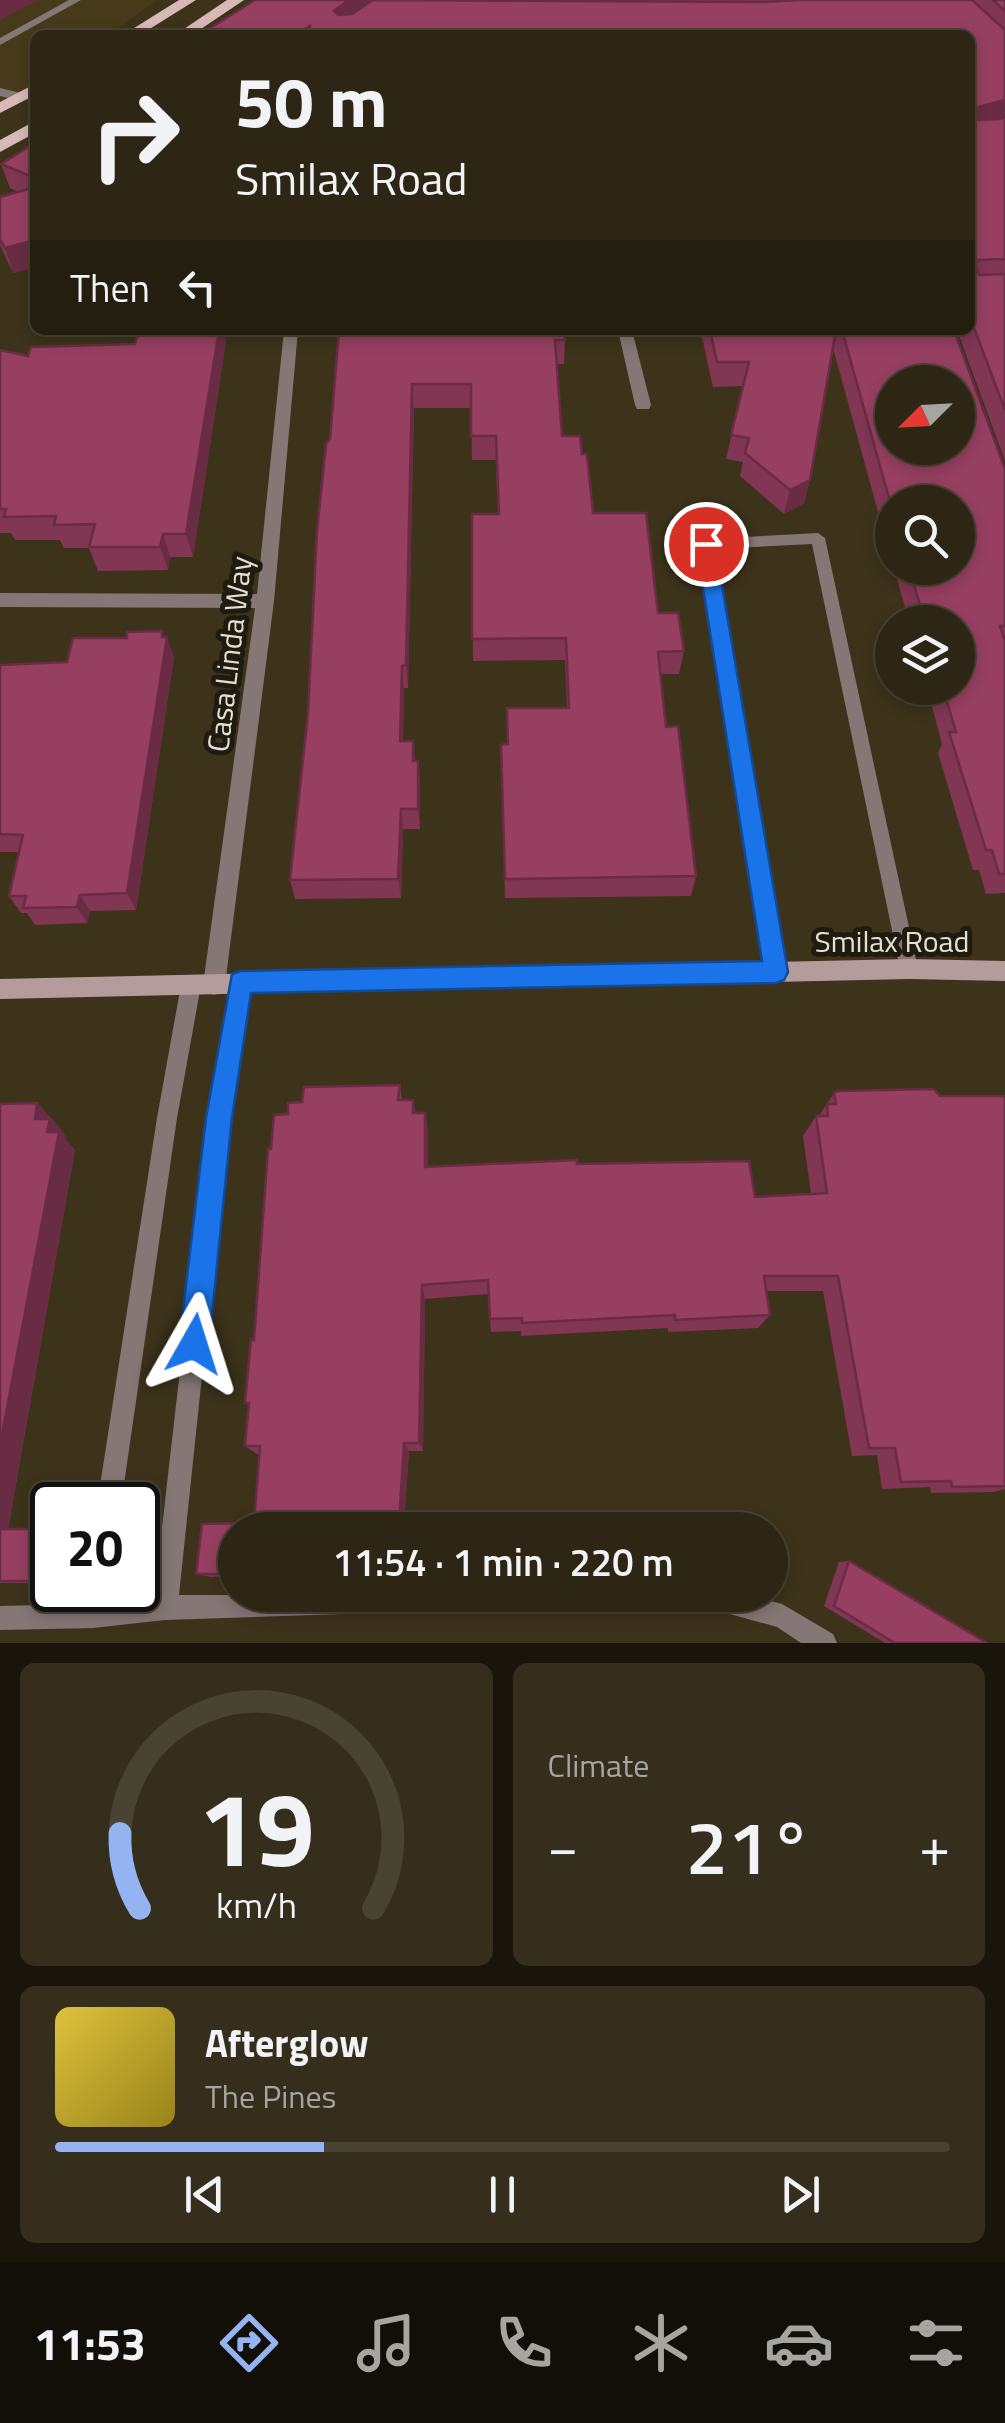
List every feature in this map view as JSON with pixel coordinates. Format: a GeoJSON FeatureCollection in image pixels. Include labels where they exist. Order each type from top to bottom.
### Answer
{"type":"FeatureCollection","features":[{"type":"Feature","properties":{"kind":"main road"},"geometry":{"type":"LineString","coordinates":[[138,30],[188,0]]}},
{"type":"Feature","properties":{"kind":"main road"},"geometry":{"type":"LineString","coordinates":[[190,30],[237,0]]}},
{"type":"Feature","properties":{"kind":"main road"},"geometry":{"type":"LineString","coordinates":[[0,108],[30,96]]}},
{"type":"Feature","properties":{"kind":"main road"},"geometry":{"type":"LineString","coordinates":[[0,147],[30,129]]}},
{"type":"Feature","properties":{"kind":"street"},"geometry":{"type":"LineString","coordinates":[[0,92],[30,96]]}},
{"type":"Feature","properties":{"kind":"street","name":"Casa Linda Way"},"geometry":{"type":"LineString","coordinates":[[214,985],[265,600],[292,335]]}},
{"type":"Feature","properties":{"kind":"street"},"geometry":{"type":"LineString","coordinates":[[626,335],[643,404]]}},
{"type":"Feature","properties":{"kind":"street"},"geometry":{"type":"LineString","coordinates":[[0,600],[265,600]]}},
{"type":"Feature","properties":{"kind":"street","name":"Smilax Road"},"geometry":{"type":"LineString","coordinates":[[0,989],[909,969],[1005,972]]}},
{"type":"Feature","properties":{"kind":"lane"},"geometry":{"type":"LineString","coordinates":[[0,42],[76,0]]}},
{"type":"Feature","properties":{"kind":"lane"},"geometry":{"type":"LineString","coordinates":[[776,972],[706,544],[818,538],[909,969]]}},
{"type":"Feature","properties":{"kind":"lane"},"geometry":{"type":"LineString","coordinates":[[164,1608],[219,1118],[240,982]]}},
{"type":"Feature","properties":{"kind":"lane"},"geometry":{"type":"LineString","coordinates":[[112,1482],[166,1118],[191,985]]}},
{"type":"Feature","properties":{"kind":"lane"},"geometry":{"type":"LineString","coordinates":[[160,1608],[218,1606]]}},
{"type":"Feature","properties":{"kind":"lane"},"geometry":{"type":"LineString","coordinates":[[0,1618],[38,1612]]}},
{"type":"Feature","properties":{"kind":"lane"},"geometry":{"type":"LineString","coordinates":[[767,1612],[782,1616],[824,1643]]}},
{"type":"Feature","properties":{"kind":"shaded area"},"geometry":{"type":"Polygon","coordinates":[[[0,0],[157,0],[115,30],[30,30],[30,91],[0,112],[0,0]]]}},
{"type":"Feature","properties":{"kind":"building"},"geometry":{"type":"Polygon","coordinates":[[[255,0],[349,0],[334,11],[338,15],[352,14],[373,0],[972,0],[1005,30],[1005,100],[975,108],[975,30],[310,30],[310,26],[304,30],[207,30],[255,0]]]}},
{"type":"Feature","properties":{"kind":"building"},"geometry":{"type":"Polygon","coordinates":[[[993,0],[1005,0],[1005,11],[993,0]]]}},
{"type":"Feature","properties":{"kind":"building"},"geometry":{"type":"Polygon","coordinates":[[[1005,117],[1005,259],[978,260],[975,264],[975,120],[1005,117]]]}},
{"type":"Feature","properties":{"kind":"building"},"geometry":{"type":"Polygon","coordinates":[[[30,146],[30,176],[1,164],[30,146]]]}},
{"type":"Feature","properties":{"kind":"building"},"geometry":{"type":"Polygon","coordinates":[[[30,188],[30,241],[5,248],[0,239],[0,197],[30,188]]]}},
{"type":"Feature","properties":{"kind":"building"},"geometry":{"type":"Polygon","coordinates":[[[975,264],[979,275],[1005,274],[1005,410],[975,330],[975,264]]]}},
{"type":"Feature","properties":{"kind":"building"},"geometry":{"type":"Polygon","coordinates":[[[138,335],[218,335],[186,534],[163,534],[160,547],[89,547],[95,524],[54,525],[56,516],[4,517],[6,509],[0,509],[0,350],[28,356],[31,347],[135,344],[138,335]]]}},
{"type":"Feature","properties":{"kind":"building"},"geometry":{"type":"Polygon","coordinates":[[[339,335],[564,335],[565,340],[555,340],[562,436],[580,436],[582,454],[587,454],[593,513],[646,513],[658,613],[678,613],[684,651],[658,652],[666,727],[678,726],[696,876],[505,879],[501,745],[508,744],[507,708],[569,708],[566,638],[472,639],[472,514],[499,514],[496,436],[471,436],[471,384],[412,384],[406,665],[402,666],[400,741],[413,741],[413,761],[418,761],[418,809],[401,809],[398,879],[290,880],[308,713],[317,531],[326,444],[330,439],[339,335]]]}},
{"type":"Feature","properties":{"kind":"building"},"geometry":{"type":"Polygon","coordinates":[[[711,335],[835,335],[810,480],[790,490],[745,453],[749,438],[731,435],[749,362],[717,362],[711,335]]]}},
{"type":"Feature","properties":{"kind":"building"},"geometry":{"type":"Polygon","coordinates":[[[843,335],[956,335],[967,365],[875,365],[875,448],[843,335]]]}},
{"type":"Feature","properties":{"kind":"building"},"geometry":{"type":"Polygon","coordinates":[[[975,387],[1005,469],[1005,626],[1000,626],[1005,641],[1005,874],[999,874],[992,850],[986,850],[949,732],[956,732],[948,705],[975,705],[975,605],[920,605],[914,585],[975,585],[975,485],[885,485],[880,465],[975,465],[975,387]]]}},
{"type":"Feature","properties":{"kind":"building"},"geometry":{"type":"Polygon","coordinates":[[[162,631],[162,637],[167,637],[127,893],[80,895],[77,907],[23,908],[26,896],[9,896],[23,835],[0,834],[0,665],[67,662],[73,638],[127,638],[127,632],[162,631]]]}},
{"type":"Feature","properties":{"kind":"building"},"geometry":{"type":"Polygon","coordinates":[[[400,1085],[398,1100],[413,1100],[413,1113],[425,1113],[425,1167],[577,1160],[577,1164],[749,1161],[755,1197],[827,1193],[816,1116],[828,1116],[827,1104],[836,1104],[834,1093],[838,1091],[934,1089],[940,1096],[1005,1096],[1005,1486],[952,1487],[951,1481],[901,1482],[895,1448],[869,1448],[838,1276],[764,1276],[770,1315],[675,1320],[675,1315],[522,1323],[522,1318],[490,1319],[488,1280],[422,1285],[419,1443],[404,1443],[400,1512],[255,1512],[260,1446],[245,1446],[249,1403],[245,1403],[251,1339],[254,1340],[268,1149],[274,1115],[288,1114],[288,1103],[302,1102],[304,1087],[400,1085]]]}},
{"type":"Feature","properties":{"kind":"building"},"geometry":{"type":"Polygon","coordinates":[[[37,1103],[35,1119],[50,1119],[47,1132],[59,1132],[0,1445],[0,1104],[37,1103]]]}},
{"type":"Feature","properties":{"kind":"building"},"geometry":{"type":"Polygon","coordinates":[[[202,1524],[218,1524],[218,1574],[196,1574],[202,1524]]]}},
{"type":"Feature","properties":{"kind":"building"},"geometry":{"type":"Polygon","coordinates":[[[0,1529],[30,1529],[30,1581],[0,1581],[0,1529]]]}},
{"type":"Feature","properties":{"kind":"building"},"geometry":{"type":"Polygon","coordinates":[[[849,1561],[987,1643],[895,1643],[834,1606],[849,1561]]]}},
{"type":"Feature","properties":{"kind":"route"},"geometry":{"type":"LineString","coordinates":[[194,1344],[219,1118],[240,982],[776,972],[706,544]]}}]}
